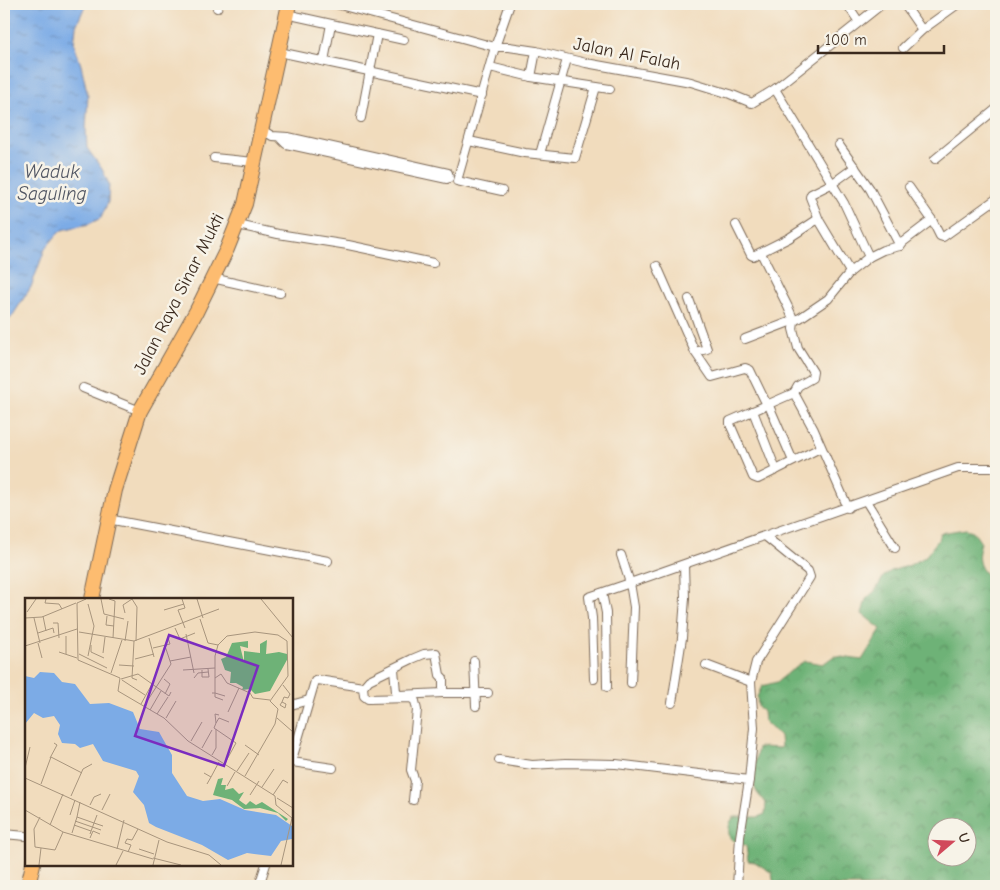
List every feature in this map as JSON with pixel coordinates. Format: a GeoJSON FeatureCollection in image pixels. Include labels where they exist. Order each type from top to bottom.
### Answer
{"type":"FeatureCollection","features":[{"type":"Feature","properties":{"kind":"highway","name":"Jalan Raya Sinar Mukti"},"geometry":{"type":"LineString","coordinates":[[92,598],[108,518],[140,411],[196,312],[238,225],[245,204],[279,52],[285,7]]}},
{"type":"Feature","properties":{"kind":"highway"},"geometry":{"type":"LineString","coordinates":[[29,886],[33,865]]}},
{"type":"Feature","properties":{"kind":"street","name":"Jalan Al Falah"},"geometry":{"type":"LineString","coordinates":[[336,4],[495,47],[536,51],[567,59],[690,82],[739,97],[750,103],[755,102],[775,89],[882,4]]}},
{"type":"Feature","properties":{"kind":"street"},"geometry":{"type":"LineString","coordinates":[[502,191],[457,181],[495,47],[510,4]]}},
{"type":"Feature","properties":{"kind":"street"},"geometry":{"type":"LineString","coordinates":[[847,4],[859,22]]}},
{"type":"Feature","properties":{"kind":"street"},"geometry":{"type":"LineString","coordinates":[[904,4],[922,30]]}},
{"type":"Feature","properties":{"kind":"street"},"geometry":{"type":"LineString","coordinates":[[903,48],[922,30],[958,4]]}},
{"type":"Feature","properties":{"kind":"street"},"geometry":{"type":"LineString","coordinates":[[285,7],[331,24],[404,40]]}},
{"type":"Feature","properties":{"kind":"street"},"geometry":{"type":"LineString","coordinates":[[324,61],[331,24]]}},
{"type":"Feature","properties":{"kind":"street"},"geometry":{"type":"LineString","coordinates":[[361,118],[376,34]]}},
{"type":"Feature","properties":{"kind":"street"},"geometry":{"type":"LineString","coordinates":[[531,76],[536,51]]}},
{"type":"Feature","properties":{"kind":"street"},"geometry":{"type":"LineString","coordinates":[[279,52],[482,95]]}},
{"type":"Feature","properties":{"kind":"street"},"geometry":{"type":"LineString","coordinates":[[540,154],[567,59]]}},
{"type":"Feature","properties":{"kind":"street"},"geometry":{"type":"LineString","coordinates":[[490,67],[610,89]]}},
{"type":"Feature","properties":{"kind":"street"},"geometry":{"type":"LineString","coordinates":[[469,141],[540,154],[575,158],[596,87]]}},
{"type":"Feature","properties":{"kind":"street"},"geometry":{"type":"LineString","coordinates":[[775,89],[844,203],[869,257]]}},
{"type":"Feature","properties":{"kind":"street"},"geometry":{"type":"LineString","coordinates":[[935,159],[996,109]]}},
{"type":"Feature","properties":{"kind":"street"},"geometry":{"type":"LineString","coordinates":[[261,129],[272,136],[287,141],[448,173],[449,175],[447,179],[363,157]]}},
{"type":"Feature","properties":{"kind":"street"},"geometry":{"type":"LineString","coordinates":[[839,145],[870,189],[900,246]]}},
{"type":"Feature","properties":{"kind":"street"},"geometry":{"type":"LineString","coordinates":[[214,158],[254,162]]}},
{"type":"Feature","properties":{"kind":"street"},"geometry":{"type":"LineString","coordinates":[[850,272],[819,220],[810,194],[832,184],[855,166]]}},
{"type":"Feature","properties":{"kind":"street"},"geometry":{"type":"LineString","coordinates":[[909,187],[932,220],[937,233],[941,237],[996,199]]}},
{"type":"Feature","properties":{"kind":"street"},"geometry":{"type":"LineString","coordinates":[[736,225],[751,256],[761,253],[819,220]]}},
{"type":"Feature","properties":{"kind":"street"},"geometry":{"type":"LineString","coordinates":[[746,339],[794,321],[828,298],[850,272],[869,257],[883,250],[900,246],[932,220]]}},
{"type":"Feature","properties":{"kind":"street"},"geometry":{"type":"LineString","coordinates":[[238,225],[433,263]]}},
{"type":"Feature","properties":{"kind":"street"},"geometry":{"type":"LineString","coordinates":[[761,253],[778,284],[794,321],[793,329],[796,342],[813,374],[812,378],[795,388],[794,393],[814,430],[820,448],[848,508]]}},
{"type":"Feature","properties":{"kind":"street"},"geometry":{"type":"LineString","coordinates":[[657,266],[695,352],[712,377],[745,368],[748,369],[770,408],[793,461]]}},
{"type":"Feature","properties":{"kind":"street"},"geometry":{"type":"LineString","coordinates":[[212,278],[280,294]]}},
{"type":"Feature","properties":{"kind":"street"},"geometry":{"type":"LineString","coordinates":[[689,299],[707,349],[695,352]]}},
{"type":"Feature","properties":{"kind":"street"},"geometry":{"type":"LineString","coordinates":[[83,388],[140,411]]}},
{"type":"Feature","properties":{"kind":"street"},"geometry":{"type":"LineString","coordinates":[[794,393],[731,420],[730,424],[754,479],[758,479],[820,448]]}},
{"type":"Feature","properties":{"kind":"street"},"geometry":{"type":"LineString","coordinates":[[753,411],[776,470]]}},
{"type":"Feature","properties":{"kind":"street"},"geometry":{"type":"LineString","coordinates":[[594,679],[592,618],[589,597],[958,468],[996,468]]}},
{"type":"Feature","properties":{"kind":"street"},"geometry":{"type":"LineString","coordinates":[[866,501],[895,548]]}},
{"type":"Feature","properties":{"kind":"street"},"geometry":{"type":"LineString","coordinates":[[108,518],[328,561]]}},
{"type":"Feature","properties":{"kind":"street"},"geometry":{"type":"LineString","coordinates":[[737,886],[740,837],[749,780],[754,728],[751,682],[756,662],[810,577],[808,571],[765,536]]}},
{"type":"Feature","properties":{"kind":"street"},"geometry":{"type":"LineString","coordinates":[[620,555],[630,583],[634,607],[630,683]]}},
{"type":"Feature","properties":{"kind":"street"},"geometry":{"type":"LineString","coordinates":[[672,703],[682,638],[685,598],[684,565]]}},
{"type":"Feature","properties":{"kind":"street"},"geometry":{"type":"LineString","coordinates":[[602,592],[606,613],[607,687]]}},
{"type":"Feature","properties":{"kind":"street"},"geometry":{"type":"LineString","coordinates":[[414,800],[415,781],[411,770],[417,710],[416,701],[411,698],[368,699],[364,696],[363,687],[369,680],[424,654],[436,653],[440,675],[443,678],[443,693]]}},
{"type":"Feature","properties":{"kind":"street"},"geometry":{"type":"LineString","coordinates":[[474,661],[476,706]]}},
{"type":"Feature","properties":{"kind":"street"},"geometry":{"type":"LineString","coordinates":[[706,665],[751,682]]}},
{"type":"Feature","properties":{"kind":"street"},"geometry":{"type":"LineString","coordinates":[[394,669],[398,694],[488,693]]}},
{"type":"Feature","properties":{"kind":"street"},"geometry":{"type":"LineString","coordinates":[[292,759],[314,681],[363,687]]}},
{"type":"Feature","properties":{"kind":"street"},"geometry":{"type":"LineString","coordinates":[[292,705],[309,700]]}},
{"type":"Feature","properties":{"kind":"street"},"geometry":{"type":"LineString","coordinates":[[499,760],[532,765],[566,763],[616,764],[749,780]]}},
{"type":"Feature","properties":{"kind":"street"},"geometry":{"type":"LineString","coordinates":[[292,762],[333,768]]}},
{"type":"Feature","properties":{"kind":"street"},"geometry":{"type":"LineString","coordinates":[[4,834],[25,836]]}},
{"type":"Feature","properties":{"kind":"street"},"geometry":{"type":"LineString","coordinates":[[259,886],[266,865]]}},
{"type":"Feature","properties":{"kind":"green space"},"geometry":{"type":"Polygon","coordinates":[[[966,529],[973,531],[981,543],[979,556],[981,568],[987,575],[996,575],[996,732],[991,738],[993,746],[996,748],[996,886],[772,886],[774,885],[772,873],[755,862],[748,861],[746,846],[730,839],[729,833],[730,824],[734,817],[758,817],[765,814],[766,803],[755,789],[754,783],[758,747],[781,748],[780,736],[764,721],[763,712],[758,706],[757,697],[762,686],[777,682],[805,661],[823,664],[834,656],[862,660],[881,629],[862,614],[866,599],[875,591],[884,576],[891,571],[910,565],[925,557],[938,540],[940,533],[966,529]]]}},
{"type":"Feature","properties":{"kind":"water","name":"Waduk Saguling"},"geometry":{"type":"Polygon","coordinates":[[[4,4],[86,4],[76,26],[74,44],[88,96],[87,148],[102,169],[109,184],[108,202],[101,218],[89,224],[62,230],[55,237],[45,249],[31,287],[11,318],[4,325],[4,4]]]}}]}
